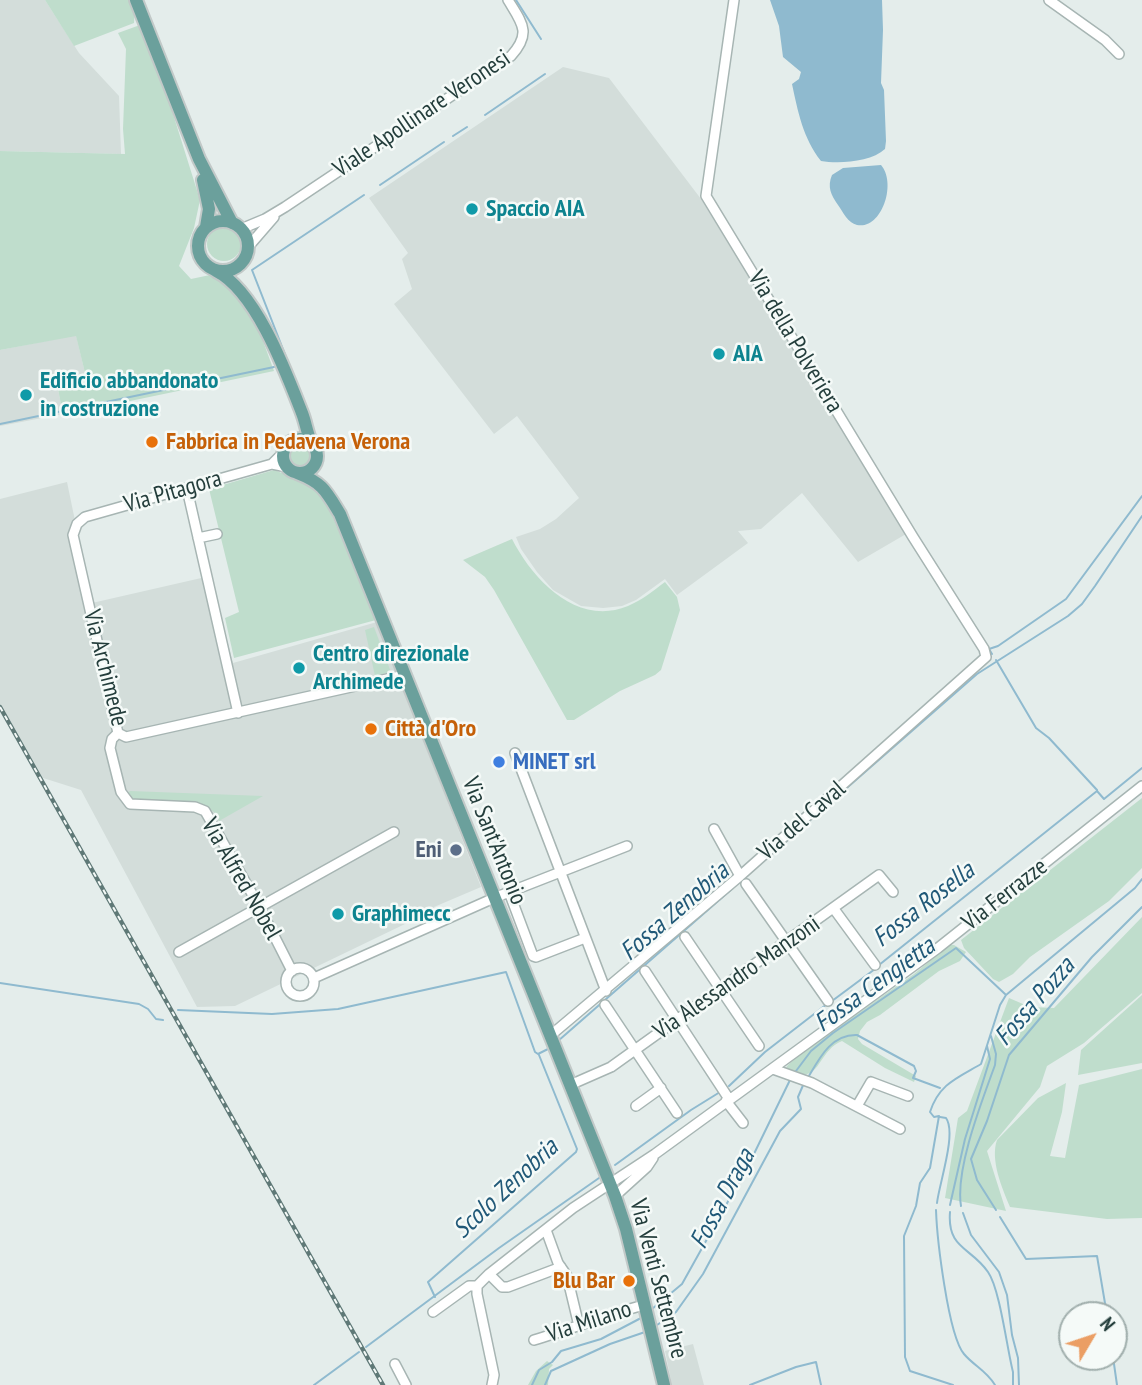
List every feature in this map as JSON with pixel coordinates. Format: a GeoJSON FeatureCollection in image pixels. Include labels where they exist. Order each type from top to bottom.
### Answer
{"type":"FeatureCollection","features":[{"type":"Feature","properties":{"kind":"main road","name":"Via Sant'Antonio"},"geometry":{"type":"LineString","coordinates":[[136,0],[199,159],[247,240],[243,278],[247,299]]}},
{"type":"Feature","properties":{"kind":"main road","name":"Via Sant'Antonio"},"geometry":{"type":"LineString","coordinates":[[199,159],[209,209],[206,227],[201,233],[197,248],[203,262],[227,276],[247,299],[270,338],[316,451],[316,463],[332,487],[340,514],[612,1189]]}},
{"type":"Feature","properties":{"kind":"main road"},"geometry":{"type":"LineString","coordinates":[[206,227],[218,221],[237,226]]}},
{"type":"Feature","properties":{"kind":"main road"},"geometry":{"type":"LineString","coordinates":[[216,271],[229,271],[246,253]]}},
{"type":"Feature","properties":{"kind":"main road","name":"Via Sant'Antonio"},"geometry":{"type":"LineString","coordinates":[[294,397],[299,429],[287,448],[292,470],[318,481],[326,489],[340,514]]}},
{"type":"Feature","properties":{"kind":"main road"},"geometry":{"type":"LineString","coordinates":[[287,448],[299,439],[312,444]]}},
{"type":"Feature","properties":{"kind":"main road"},"geometry":{"type":"LineString","coordinates":[[292,470],[306,472],[316,463]]}},
{"type":"Feature","properties":{"kind":"main road","name":"Via Venti Settembre"},"geometry":{"type":"LineString","coordinates":[[612,1189],[626,1229],[664,1385]]}},
{"type":"Feature","properties":{"kind":"street","name":"Viale Apollinare Veronesi"},"geometry":{"type":"LineString","coordinates":[[237,226],[280,210],[511,56],[524,39],[524,31],[521,20],[508,0]]}},
{"type":"Feature","properties":{"kind":"street","name":"Via della Polveriera"},"geometry":{"type":"LineString","coordinates":[[734,0],[706,196],[984,649],[986,657]]}},
{"type":"Feature","properties":{"kind":"street"},"geometry":{"type":"LineString","coordinates":[[1049,0],[1105,40],[1119,54]]}},
{"type":"Feature","properties":{"kind":"street","name":"Viale Apollinare Veronesi"},"geometry":{"type":"LineString","coordinates":[[246,253],[280,210]]}},
{"type":"Feature","properties":{"kind":"street","name":"Via Pitagora"},"geometry":{"type":"LineString","coordinates":[[76,524],[85,517],[272,464],[287,448]]}},
{"type":"Feature","properties":{"kind":"street","name":"Via Pitagora"},"geometry":{"type":"LineString","coordinates":[[272,464],[292,470]]}},
{"type":"Feature","properties":{"kind":"street"},"geometry":{"type":"LineString","coordinates":[[187,489],[239,713]]}},
{"type":"Feature","properties":{"kind":"street","name":"Via Archimede"},"geometry":{"type":"LineString","coordinates":[[76,524],[73,535],[118,733],[126,737],[405,676]]}},
{"type":"Feature","properties":{"kind":"street"},"geometry":{"type":"LineString","coordinates":[[198,538],[216,534]]}},
{"type":"Feature","properties":{"kind":"street","name":"Via del Caval"},"geometry":{"type":"LineString","coordinates":[[551,1035],[743,880],[986,657]]}},
{"type":"Feature","properties":{"kind":"street","name":"Via Alfred Nobel"},"geometry":{"type":"LineString","coordinates":[[118,733],[112,739],[110,748],[121,792],[126,801],[138,805],[195,807],[205,811],[292,971]]}},
{"type":"Feature","properties":{"kind":"street"},"geometry":{"type":"LineString","coordinates":[[515,753],[606,990]]}},
{"type":"Feature","properties":{"kind":"street","name":"Via Ferrazze"},"geometry":{"type":"LineString","coordinates":[[433,1312],[469,1286],[477,1286],[489,1273],[573,1208],[612,1189],[728,1100],[938,948],[1142,786]]}},
{"type":"Feature","properties":{"kind":"street"},"geometry":{"type":"LineString","coordinates":[[714,830],[743,880],[828,1001]]}},
{"type":"Feature","properties":{"kind":"street"},"geometry":{"type":"LineString","coordinates":[[178,952],[394,832]]}},
{"type":"Feature","properties":{"kind":"street"},"geometry":{"type":"LineString","coordinates":[[314,978],[494,898],[627,846]]}},
{"type":"Feature","properties":{"kind":"street","name":"Via Alessandro Manzoni"},"geometry":{"type":"LineString","coordinates":[[570,1085],[611,1067],[636,1050],[879,874],[893,892]]}},
{"type":"Feature","properties":{"kind":"street"},"geometry":{"type":"LineString","coordinates":[[509,892],[533,956],[585,939]]}},
{"type":"Feature","properties":{"kind":"street"},"geometry":{"type":"LineString","coordinates":[[834,909],[875,965]]}},
{"type":"Feature","properties":{"kind":"street"},"geometry":{"type":"LineString","coordinates":[[685,937],[759,1046]]}},
{"type":"Feature","properties":{"kind":"street"},"geometry":{"type":"LineString","coordinates":[[305,969],[314,978],[311,991],[299,996],[288,988],[287,978],[292,971],[305,969]]}},
{"type":"Feature","properties":{"kind":"street"},"geometry":{"type":"LineString","coordinates":[[645,971],[743,1123]]}},
{"type":"Feature","properties":{"kind":"street"},"geometry":{"type":"LineString","coordinates":[[605,1005],[677,1113]]}},
{"type":"Feature","properties":{"kind":"street"},"geometry":{"type":"LineString","coordinates":[[773,1069],[812,1083],[900,1129]]}},
{"type":"Feature","properties":{"kind":"street"},"geometry":{"type":"LineString","coordinates":[[856,1106],[871,1082],[908,1096]]}},
{"type":"Feature","properties":{"kind":"street"},"geometry":{"type":"LineString","coordinates":[[636,1106],[661,1088]]}},
{"type":"Feature","properties":{"kind":"street"},"geometry":{"type":"LineString","coordinates":[[546,1230],[561,1268],[567,1276],[579,1326]]}},
{"type":"Feature","properties":{"kind":"street"},"geometry":{"type":"LineString","coordinates":[[489,1273],[502,1287],[508,1287],[561,1268]]}},
{"type":"Feature","properties":{"kind":"street"},"geometry":{"type":"LineString","coordinates":[[477,1286],[494,1375],[492,1385]]}},
{"type":"Feature","properties":{"kind":"street","name":"Via Milano"},"geometry":{"type":"LineString","coordinates":[[534,1340],[644,1305]]}},
{"type":"Feature","properties":{"kind":"street"},"geometry":{"type":"LineString","coordinates":[[395,1364],[406,1385]]}},
{"type":"Feature","properties":{"kind":"shaded area"},"geometry":{"type":"Polygon","coordinates":[[[0,0],[45,0],[79,53],[119,96],[121,154],[0,151],[0,0]]]}},
{"type":"Feature","properties":{"kind":"shaded area","name":"AIA"},"geometry":{"type":"Polygon","coordinates":[[[563,67],[609,78],[701,199],[906,534],[858,562],[802,493],[761,529],[738,531],[748,543],[677,595],[665,579],[636,600],[622,606],[581,606],[553,590],[537,572],[516,537],[540,529],[556,519],[579,498],[517,416],[494,434],[394,304],[412,289],[402,259],[408,253],[369,198],[563,67]]]}},
{"type":"Feature","properties":{"kind":"shaded area","name":"Edificio abbandonato in costruzione"},"geometry":{"type":"Polygon","coordinates":[[[76,335],[87,381],[58,389],[63,414],[0,426],[0,350],[76,335]]]}},
{"type":"Feature","properties":{"kind":"shaded area"},"geometry":{"type":"Polygon","coordinates":[[[67,482],[92,603],[210,576],[233,663],[377,622],[481,887],[434,907],[434,910],[235,1006],[197,1007],[81,790],[40,777],[0,707],[0,499],[67,482]]]}},
{"type":"Feature","properties":{"kind":"shaded area"},"geometry":{"type":"Polygon","coordinates":[[[693,1344],[704,1385],[672,1385],[665,1351],[693,1344]]]}},
{"type":"Feature","properties":{"kind":"green space"},"geometry":{"type":"Polygon","coordinates":[[[45,0],[132,0],[135,8],[134,23],[74,46],[45,0]]]}},
{"type":"Feature","properties":{"kind":"green space"},"geometry":{"type":"Polygon","coordinates":[[[140,25],[163,82],[200,200],[194,228],[179,266],[191,279],[210,275],[231,287],[259,330],[274,371],[63,415],[58,389],[87,381],[76,336],[0,350],[0,151],[125,154],[123,129],[126,49],[118,33],[140,25]]]}},
{"type":"Feature","properties":{"kind":"green space"},"geometry":{"type":"Polygon","coordinates":[[[224,227],[236,232],[241,244],[236,256],[224,261],[212,256],[207,244],[212,232],[224,227]]]}},
{"type":"Feature","properties":{"kind":"green space"},"geometry":{"type":"Polygon","coordinates":[[[301,443],[309,447],[313,455],[309,463],[301,467],[293,463],[289,455],[293,447],[301,443]]]}},
{"type":"Feature","properties":{"kind":"green space"},"geometry":{"type":"Polygon","coordinates":[[[274,470],[311,484],[324,496],[376,620],[234,658],[225,618],[239,612],[209,489],[274,470]]]}},
{"type":"Feature","properties":{"kind":"green space"},"geometry":{"type":"Polygon","coordinates":[[[512,539],[544,584],[574,605],[591,610],[609,611],[628,606],[665,582],[677,597],[680,610],[661,670],[620,691],[574,720],[567,720],[494,590],[485,577],[463,560],[512,539]]]}},
{"type":"Feature","properties":{"kind":"green space"},"geometry":{"type":"Polygon","coordinates":[[[374,627],[392,675],[388,676],[387,673],[375,676],[365,630],[374,627]]]}},
{"type":"Feature","properties":{"kind":"green space"},"geometry":{"type":"Polygon","coordinates":[[[130,791],[263,796],[219,821],[215,813],[204,805],[133,800],[124,795],[130,791]]]}},
{"type":"Feature","properties":{"kind":"green space"},"geometry":{"type":"Polygon","coordinates":[[[1142,798],[1142,868],[1109,901],[1030,957],[1013,974],[999,982],[993,979],[964,948],[961,940],[1142,798]]]}},
{"type":"Feature","properties":{"kind":"green space"},"geometry":{"type":"Polygon","coordinates":[[[1142,917],[1142,993],[1084,1043],[1047,1066],[1040,1087],[987,1151],[1006,1211],[945,1198],[958,1118],[967,1111],[1009,998],[1030,1007],[1054,1008],[1142,917]]]}},
{"type":"Feature","properties":{"kind":"green space"},"geometry":{"type":"Polygon","coordinates":[[[949,945],[966,952],[960,961],[939,971],[867,1022],[860,1031],[858,1039],[862,1044],[916,1076],[914,1082],[885,1068],[842,1041],[827,1052],[812,1072],[797,1074],[786,1069],[801,1053],[914,974],[949,945]]]}},
{"type":"Feature","properties":{"kind":"green space"},"geometry":{"type":"Polygon","coordinates":[[[1142,995],[1142,1063],[1078,1075],[1081,1050],[1142,995]]]}},
{"type":"Feature","properties":{"kind":"green space"},"geometry":{"type":"Polygon","coordinates":[[[1142,1069],[1142,1218],[1107,1219],[1010,1207],[996,1165],[997,1140],[1038,1098],[1066,1083],[1062,1112],[1050,1156],[1065,1158],[1079,1085],[1142,1069]]]}},
{"type":"Feature","properties":{"kind":"green space"},"geometry":{"type":"Polygon","coordinates":[[[547,1361],[553,1365],[549,1369],[548,1385],[528,1385],[536,1371],[547,1361]]]}},
{"type":"Feature","properties":{"kind":"water"},"geometry":{"type":"Polygon","coordinates":[[[770,0],[882,0],[881,83],[884,90],[885,149],[872,157],[854,161],[821,161],[805,134],[794,94],[792,84],[799,79],[801,72],[783,57],[779,26],[770,0]]]}},
{"type":"Feature","properties":{"kind":"water"},"geometry":{"type":"Polygon","coordinates":[[[881,165],[888,183],[880,213],[866,225],[854,224],[846,217],[832,194],[832,175],[843,168],[881,165]]]}},
{"type":"Feature","properties":{"kind":"waterway"},"geometry":{"type":"LineString","coordinates":[[516,0],[541,39]]}},
{"type":"Feature","properties":{"kind":"waterway"},"geometry":{"type":"LineString","coordinates":[[485,115],[545,74]]}},
{"type":"Feature","properties":{"kind":"waterway"},"geometry":{"type":"LineString","coordinates":[[453,136],[467,127]]}},
{"type":"Feature","properties":{"kind":"waterway"},"geometry":{"type":"LineString","coordinates":[[380,185],[444,142]]}},
{"type":"Feature","properties":{"kind":"waterway"},"geometry":{"type":"LineString","coordinates":[[288,362],[252,270],[364,195]]}},
{"type":"Feature","properties":{"kind":"waterway"},"geometry":{"type":"LineString","coordinates":[[0,424],[274,367]]}},
{"type":"Feature","properties":{"kind":"waterway"},"geometry":{"type":"LineString","coordinates":[[992,654],[989,649],[998,646],[1066,599],[1142,496]]}},
{"type":"Feature","properties":{"kind":"waterway","name":"Fossa Zenobria"},"geometry":{"type":"LineString","coordinates":[[745,877],[977,674],[1068,616],[1082,604],[1142,516]]}},
{"type":"Feature","properties":{"kind":"waterway"},"geometry":{"type":"LineString","coordinates":[[996,660],[1036,728],[1049,738],[1097,790]]}},
{"type":"Feature","properties":{"kind":"waterway","name":"Fossa Rosella"},"geometry":{"type":"LineString","coordinates":[[879,965],[1097,791],[1104,799],[1142,768]]}},
{"type":"Feature","properties":{"kind":"waterway"},"geometry":{"type":"LineString","coordinates":[[953,1385],[910,1371],[905,1357],[904,1236],[916,1206],[920,1183],[930,1168],[939,1116],[934,1117],[930,1112],[944,1088],[981,1064],[1000,1005],[1006,995],[1135,888],[1142,879]]}},
{"type":"Feature","properties":{"kind":"waterway","name":"Fossa Zenobria"},"geometry":{"type":"LineString","coordinates":[[558,1041],[733,888]]}},
{"type":"Feature","properties":{"kind":"waterway","name":"Fossa Pozza"},"geometry":{"type":"LineString","coordinates":[[996,1210],[977,1180],[971,1159],[1009,1055],[1092,957],[1142,907]]}},
{"type":"Feature","properties":{"kind":"waterway","name":"Fossa Cengietta"},"geometry":{"type":"LineString","coordinates":[[796,1071],[811,1051],[833,1033],[956,948],[1005,994]]}},
{"type":"Feature","properties":{"kind":"waterway","name":"Fossa Rosella"},"geometry":{"type":"LineString","coordinates":[[832,1001],[875,969]]}},
{"type":"Feature","properties":{"kind":"waterway","name":"Fossa Zenobria"},"geometry":{"type":"LineString","coordinates":[[178,1010],[272,1014],[338,1009],[506,972],[535,1052],[538,1054],[548,1049]]}},
{"type":"Feature","properties":{"kind":"waterway","name":"Fossa Zenobria"},"geometry":{"type":"LineString","coordinates":[[0,983],[139,1004],[148,1009],[156,1019],[163,1020]]}},
{"type":"Feature","properties":{"kind":"waterway","name":"Fossa Rosella"},"geometry":{"type":"LineString","coordinates":[[729,1086],[765,1052],[827,1004]]}},
{"type":"Feature","properties":{"kind":"waterway","name":"Fossa Draga"},"geometry":{"type":"LineString","coordinates":[[809,1076],[828,1048],[840,1038],[857,1035],[914,1066],[916,1071],[913,1078],[940,1088]]}},
{"type":"Feature","properties":{"kind":"waterway"},"geometry":{"type":"LineString","coordinates":[[961,1206],[960,1191],[966,1155],[995,1065],[996,1054],[991,1036]]}},
{"type":"Feature","properties":{"kind":"waterway"},"geometry":{"type":"LineString","coordinates":[[950,1205],[965,1139],[990,1059],[987,1046]]}},
{"type":"Feature","properties":{"kind":"waterway","name":"Scolo Zenobria"},"geometry":{"type":"LineString","coordinates":[[435,1297],[428,1282],[576,1152],[539,1055]]}},
{"type":"Feature","properties":{"kind":"waterway","name":"Fossa Cengietta"},"geometry":{"type":"LineString","coordinates":[[652,1309],[682,1284],[750,1162],[790,1080]]}},
{"type":"Feature","properties":{"kind":"waterway","name":"Fossa Draga"},"geometry":{"type":"LineString","coordinates":[[657,1325],[676,1312],[703,1274],[780,1131],[801,1109],[798,1097],[804,1083]]}},
{"type":"Feature","properties":{"kind":"waterway","name":"Fossa Rosella"},"geometry":{"type":"LineString","coordinates":[[615,1165],[720,1092]]}},
{"type":"Feature","properties":{"kind":"waterway"},"geometry":{"type":"LineString","coordinates":[[937,1203],[950,1135],[946,1118],[940,1117]]}},
{"type":"Feature","properties":{"kind":"waterway","name":"Fossa Rosella"},"geometry":{"type":"LineString","coordinates":[[366,1347],[599,1178]]}},
{"type":"Feature","properties":{"kind":"waterway"},"geometry":{"type":"LineString","coordinates":[[936,1210],[944,1285],[958,1344],[964,1354],[995,1385]]}},
{"type":"Feature","properties":{"kind":"waterway"},"geometry":{"type":"LineString","coordinates":[[950,1212],[950,1224],[956,1241],[981,1264],[992,1280],[1003,1320],[1013,1385]]}},
{"type":"Feature","properties":{"kind":"waterway"},"geometry":{"type":"LineString","coordinates":[[963,1213],[971,1235],[999,1272],[1007,1295],[1018,1358],[1019,1385]]}},
{"type":"Feature","properties":{"kind":"waterway","name":"Fossa Pozza"},"geometry":{"type":"LineString","coordinates":[[1000,1217],[1026,1259],[1097,1256],[1105,1301]]}},
{"type":"Feature","properties":{"kind":"waterway","name":"Fossa Cengietta"},"geometry":{"type":"LineString","coordinates":[[532,1385],[539,1370],[552,1362],[561,1351],[601,1339],[641,1318]]}},
{"type":"Feature","properties":{"kind":"waterway","name":"Fossa Draga"},"geometry":{"type":"LineString","coordinates":[[545,1385],[551,1371],[610,1344],[645,1332]]}},
{"type":"Feature","properties":{"kind":"waterway","name":"Fossa Rosella"},"geometry":{"type":"LineString","coordinates":[[314,1385],[359,1352]]}},
{"type":"Feature","properties":{"kind":"waterway"},"geometry":{"type":"LineString","coordinates":[[750,1385],[816,1362],[821,1385]]}},
{"type":"Feature","properties":{"kind":"waterway","name":"Fossa Pozza"},"geometry":{"type":"LineString","coordinates":[[1115,1371],[1117,1385]]}},
{"type":"Feature","properties":{"kind":"railway"},"geometry":{"type":"LineString","coordinates":[[0,707],[383,1385]]}},
{"type":"Feature","properties":{"kind":"place","name":"Spaccio AIA"},"geometry":{"type":"Point","coordinates":[472,209]}},
{"type":"Feature","properties":{"kind":"place","name":"AIA"},"geometry":{"type":"Point","coordinates":[719,354]}},
{"type":"Feature","properties":{"kind":"place","name":"Edificio abbandonato in costruzione"},"geometry":{"type":"Point","coordinates":[26,395]}},
{"type":"Feature","properties":{"kind":"place","name":"Fabbrica in Pedavena Verona"},"geometry":{"type":"Point","coordinates":[152,442]}},
{"type":"Feature","properties":{"kind":"place","name":"Centro direzionale Archimede"},"geometry":{"type":"Point","coordinates":[299,668]}},
{"type":"Feature","properties":{"kind":"place","name":"Città d'Oro"},"geometry":{"type":"Point","coordinates":[371,729]}},
{"type":"Feature","properties":{"kind":"place","name":"MINET srl"},"geometry":{"type":"Point","coordinates":[499,762]}},
{"type":"Feature","properties":{"kind":"place","name":"Eni"},"geometry":{"type":"Point","coordinates":[456,850]}},
{"type":"Feature","properties":{"kind":"place","name":"Graphimecc"},"geometry":{"type":"Point","coordinates":[338,914]}},
{"type":"Feature","properties":{"kind":"place","name":"Blu Bar"},"geometry":{"type":"Point","coordinates":[629,1281]}}]}
